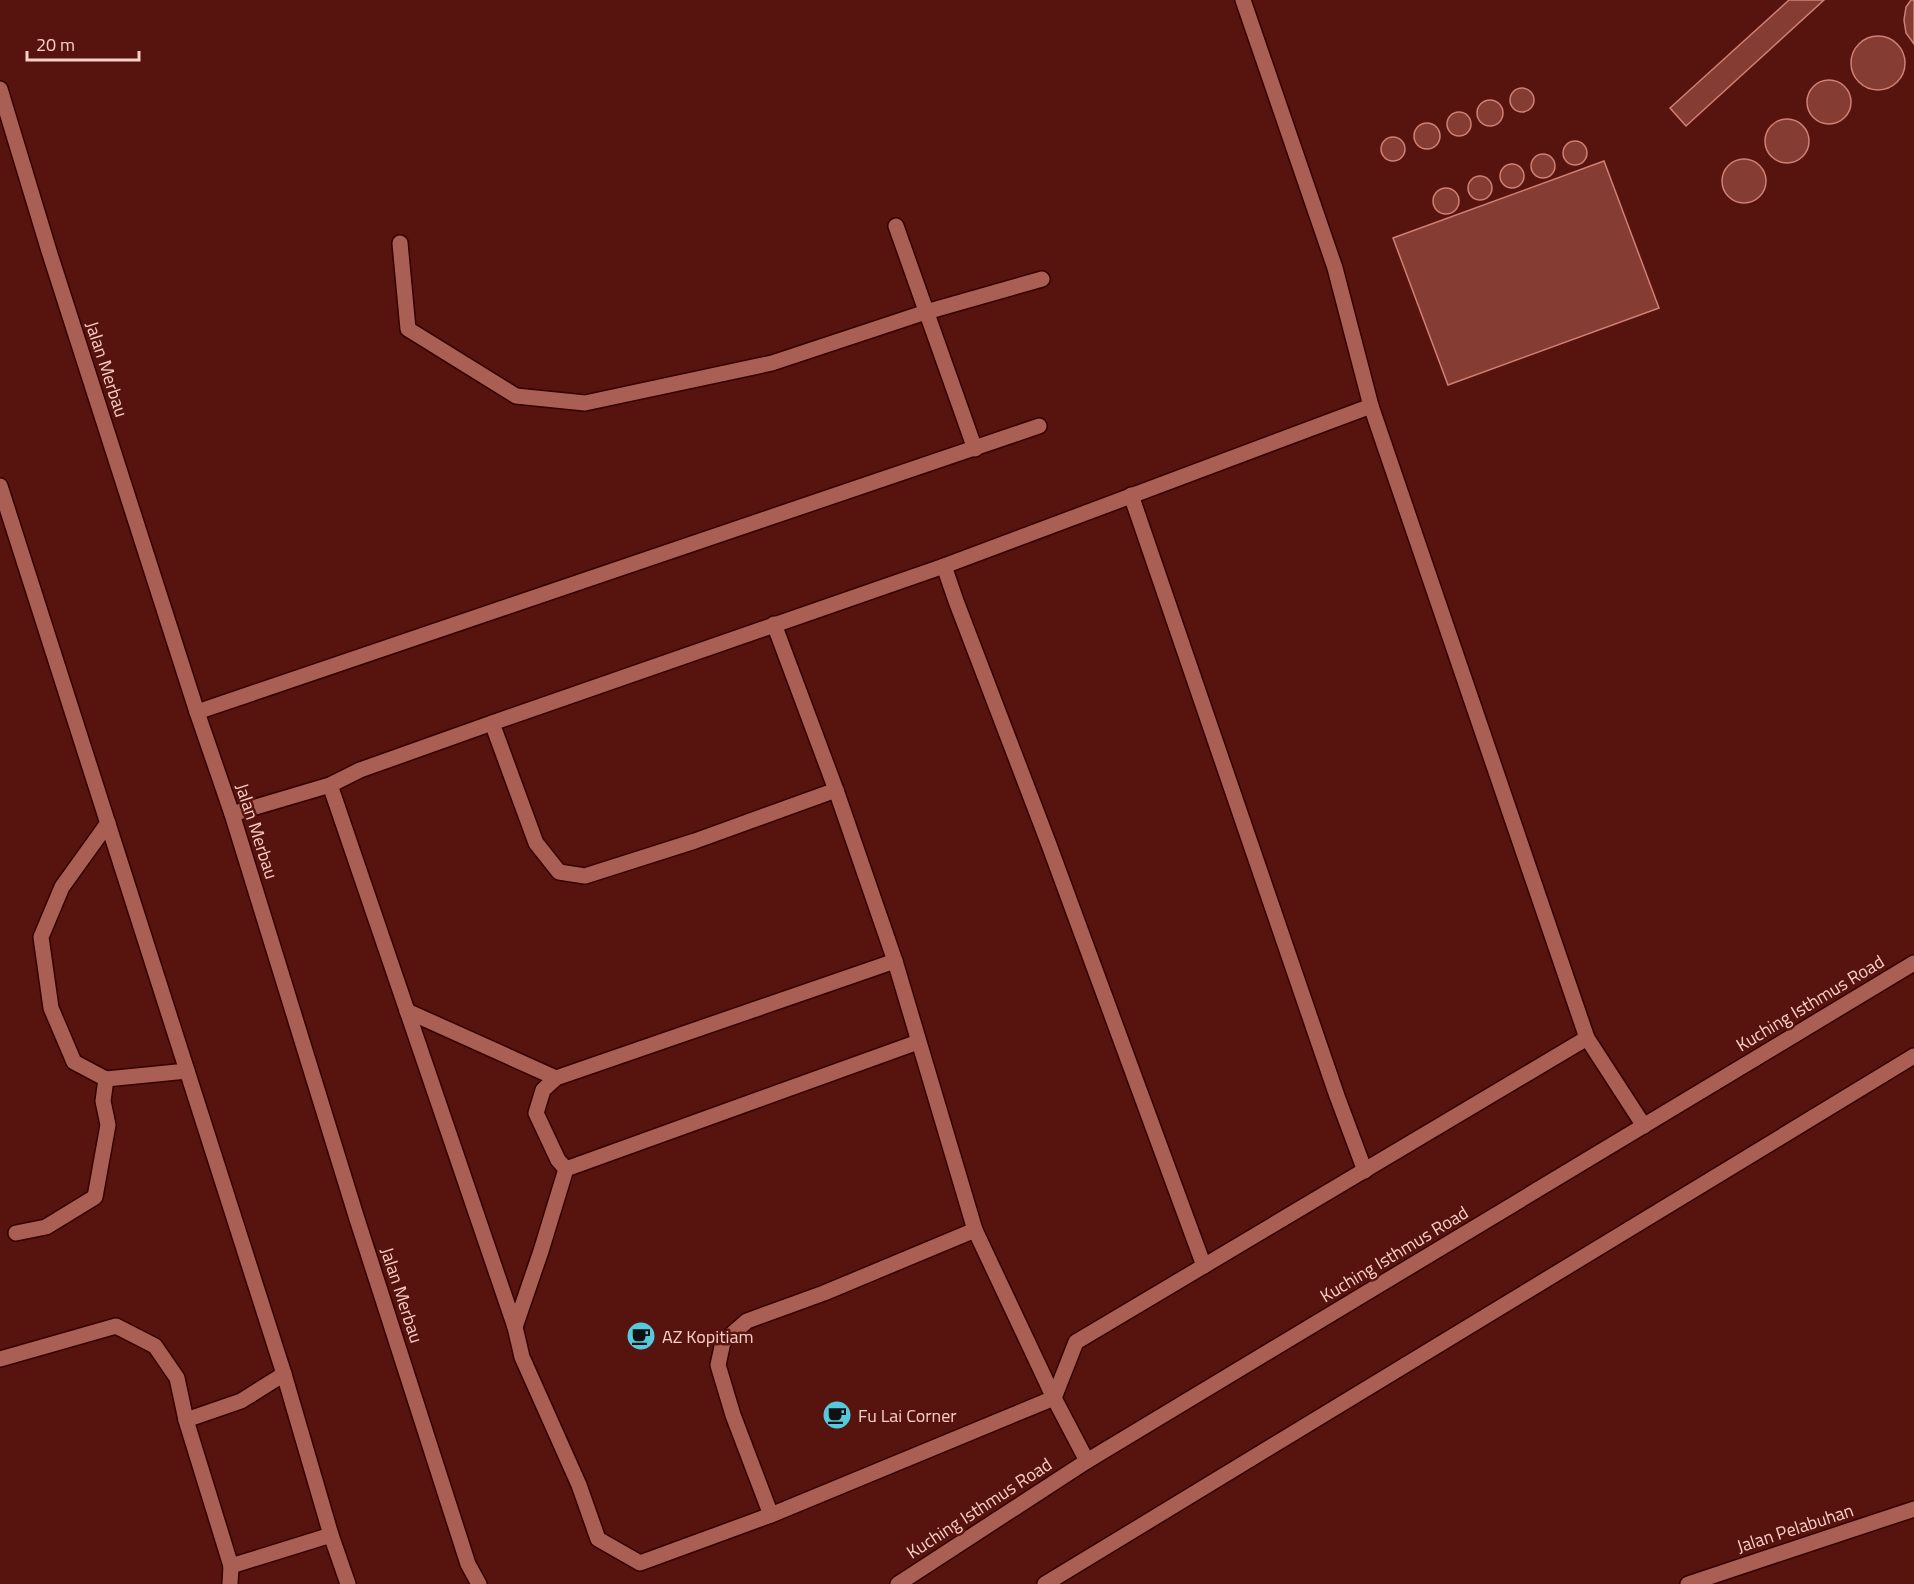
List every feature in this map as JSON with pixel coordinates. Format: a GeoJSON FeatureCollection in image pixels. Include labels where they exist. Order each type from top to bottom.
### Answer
{"type":"FeatureCollection","features":[{"type":"Feature","properties":{"kind":"street"},"geometry":{"type":"LineString","coordinates":[[1243,0],[1335,268],[1371,406],[1587,1038],[1644,1126]]}},
{"type":"Feature","properties":{"kind":"street","name":"Jalan Merbau"},"geometry":{"type":"LineString","coordinates":[[0,89],[49,251],[232,814],[361,1230],[468,1564],[479,1584]]}},
{"type":"Feature","properties":{"kind":"street"},"geometry":{"type":"LineString","coordinates":[[896,226],[975,449]]}},
{"type":"Feature","properties":{"kind":"street"},"geometry":{"type":"LineString","coordinates":[[400,243],[408,329],[516,396],[585,403],[772,363],[926,312],[1042,279]]}},
{"type":"Feature","properties":{"kind":"street"},"geometry":{"type":"LineString","coordinates":[[232,814],[330,785],[360,770],[944,566],[1371,406]]}},
{"type":"Feature","properties":{"kind":"street"},"geometry":{"type":"LineString","coordinates":[[197,712],[1039,426]]}},
{"type":"Feature","properties":{"kind":"street"},"geometry":{"type":"LineString","coordinates":[[0,486],[284,1374],[331,1535],[348,1584]]}},
{"type":"Feature","properties":{"kind":"street"},"geometry":{"type":"LineString","coordinates":[[1131,495],[1329,1074],[1365,1171]]}},
{"type":"Feature","properties":{"kind":"street"},"geometry":{"type":"LineString","coordinates":[[944,566],[1204,1266]]}},
{"type":"Feature","properties":{"kind":"street"},"geometry":{"type":"LineString","coordinates":[[774,624],[836,790],[894,962],[975,1230],[1054,1398],[1088,1461]]}},
{"type":"Feature","properties":{"kind":"street"},"geometry":{"type":"LineString","coordinates":[[492,723],[536,843],[559,872],[585,876],[695,841],[836,790]]}},
{"type":"Feature","properties":{"kind":"street"},"geometry":{"type":"LineString","coordinates":[[330,785],[515,1328],[522,1357],[579,1485],[598,1539],[640,1563],[771,1515],[1054,1398],[1076,1342],[1587,1038]]}},
{"type":"Feature","properties":{"kind":"street"},"geometry":{"type":"LineString","coordinates":[[108,823],[62,887],[41,937],[51,1008],[74,1062],[106,1079],[187,1071]]}},
{"type":"Feature","properties":{"kind":"street"},"geometry":{"type":"LineString","coordinates":[[566,1169],[558,1160],[536,1113],[543,1090],[556,1078],[894,962]]}},
{"type":"Feature","properties":{"kind":"street","name":"Kuching Isthmus Road"},"geometry":{"type":"LineString","coordinates":[[898,1584],[1088,1461],[1914,963]]}},
{"type":"Feature","properties":{"kind":"street"},"geometry":{"type":"LineString","coordinates":[[407,1011],[556,1078]]}},
{"type":"Feature","properties":{"kind":"street"},"geometry":{"type":"LineString","coordinates":[[566,1169],[918,1042]]}},
{"type":"Feature","properties":{"kind":"street"},"geometry":{"type":"LineString","coordinates":[[1045,1584],[1914,1056]]}},
{"type":"Feature","properties":{"kind":"street"},"geometry":{"type":"LineString","coordinates":[[16,1233],[46,1227],[95,1197],[108,1125],[103,1101],[106,1079]]}},
{"type":"Feature","properties":{"kind":"street"},"geometry":{"type":"LineString","coordinates":[[515,1328],[566,1169]]}},
{"type":"Feature","properties":{"kind":"street"},"geometry":{"type":"LineString","coordinates":[[771,1515],[733,1414],[718,1365],[723,1342],[747,1321],[824,1293],[975,1230]]}},
{"type":"Feature","properties":{"kind":"street"},"geometry":{"type":"LineString","coordinates":[[0,1359],[116,1326],[155,1346],[177,1378],[186,1420],[231,1566],[230,1584]]}},
{"type":"Feature","properties":{"kind":"street"},"geometry":{"type":"LineString","coordinates":[[186,1420],[241,1401],[284,1374]]}},
{"type":"Feature","properties":{"kind":"street","name":"Jalan Pelabuhan"},"geometry":{"type":"LineString","coordinates":[[1688,1584],[1914,1509]]}},
{"type":"Feature","properties":{"kind":"street"},"geometry":{"type":"LineString","coordinates":[[231,1566],[331,1535]]}},
{"type":"Feature","properties":{"kind":"building"},"geometry":{"type":"Polygon","coordinates":[[[1789,0],[1824,0],[1686,126],[1670,108],[1789,0]]]}},
{"type":"Feature","properties":{"kind":"building"},"geometry":{"type":"Polygon","coordinates":[[[1911,0],[1914,0],[1914,44],[1906,33],[1904,20],[1906,7],[1911,0]]]}},
{"type":"Feature","properties":{"kind":"building"},"geometry":{"type":"Polygon","coordinates":[[[1878,36],[1888,38],[1897,44],[1903,53],[1905,63],[1903,73],[1897,82],[1888,88],[1878,90],[1868,88],[1859,82],[1853,73],[1851,63],[1853,53],[1859,44],[1868,38],[1878,36]]]}},
{"type":"Feature","properties":{"kind":"building"},"geometry":{"type":"Polygon","coordinates":[[[1829,80],[1844,87],[1851,102],[1844,117],[1829,124],[1814,117],[1807,102],[1814,87],[1829,80]]]}},
{"type":"Feature","properties":{"kind":"building"},"geometry":{"type":"Polygon","coordinates":[[[1517,88],[1527,88],[1534,95],[1534,105],[1527,112],[1517,112],[1510,105],[1510,95],[1517,88]]]}},
{"type":"Feature","properties":{"kind":"building"},"geometry":{"type":"Polygon","coordinates":[[[1490,100],[1499,104],[1503,113],[1499,122],[1490,126],[1481,122],[1477,113],[1481,104],[1490,100]]]}},
{"type":"Feature","properties":{"kind":"building"},"geometry":{"type":"Polygon","coordinates":[[[1454,112],[1464,112],[1471,119],[1471,129],[1464,136],[1454,136],[1447,129],[1447,119],[1454,112]]]}},
{"type":"Feature","properties":{"kind":"building"},"geometry":{"type":"Polygon","coordinates":[[[1787,119],[1802,126],[1809,141],[1802,156],[1787,163],[1772,156],[1765,141],[1772,126],[1787,119]]]}},
{"type":"Feature","properties":{"kind":"building"},"geometry":{"type":"Polygon","coordinates":[[[1427,123],[1436,127],[1440,136],[1436,145],[1427,149],[1418,145],[1414,136],[1418,127],[1427,123]]]}},
{"type":"Feature","properties":{"kind":"building"},"geometry":{"type":"Polygon","coordinates":[[[1388,137],[1398,137],[1405,144],[1405,154],[1398,161],[1388,161],[1381,154],[1381,144],[1388,137]]]}},
{"type":"Feature","properties":{"kind":"building"},"geometry":{"type":"Polygon","coordinates":[[[1570,141],[1580,141],[1587,148],[1587,158],[1580,165],[1570,165],[1563,158],[1563,148],[1570,141]]]}},
{"type":"Feature","properties":{"kind":"building"},"geometry":{"type":"Polygon","coordinates":[[[1538,154],[1548,154],[1555,161],[1555,171],[1548,178],[1538,178],[1531,171],[1531,161],[1538,154]]]}},
{"type":"Feature","properties":{"kind":"building"},"geometry":{"type":"Polygon","coordinates":[[[1744,159],[1759,166],[1766,181],[1759,196],[1744,203],[1729,196],[1722,181],[1729,166],[1744,159]]]}},
{"type":"Feature","properties":{"kind":"building"},"geometry":{"type":"Polygon","coordinates":[[[1604,161],[1659,308],[1448,385],[1393,238],[1604,161]]]}},
{"type":"Feature","properties":{"kind":"building"},"geometry":{"type":"Polygon","coordinates":[[[1507,164],[1517,164],[1524,171],[1524,181],[1517,188],[1507,188],[1500,181],[1500,171],[1507,164]]]}},
{"type":"Feature","properties":{"kind":"building"},"geometry":{"type":"Polygon","coordinates":[[[1475,176],[1485,176],[1492,183],[1492,193],[1485,200],[1475,200],[1468,193],[1468,183],[1475,176]]]}},
{"type":"Feature","properties":{"kind":"building"},"geometry":{"type":"Polygon","coordinates":[[[1446,188],[1455,192],[1459,201],[1455,210],[1446,214],[1437,210],[1433,201],[1437,192],[1446,188]]]}},
{"type":"Feature","properties":{"kind":"place","name":"AZ Kopitiam"},"geometry":{"type":"Point","coordinates":[641,1336]}},
{"type":"Feature","properties":{"kind":"place","name":"Fu Lai Corner"},"geometry":{"type":"Point","coordinates":[837,1415]}}]}
